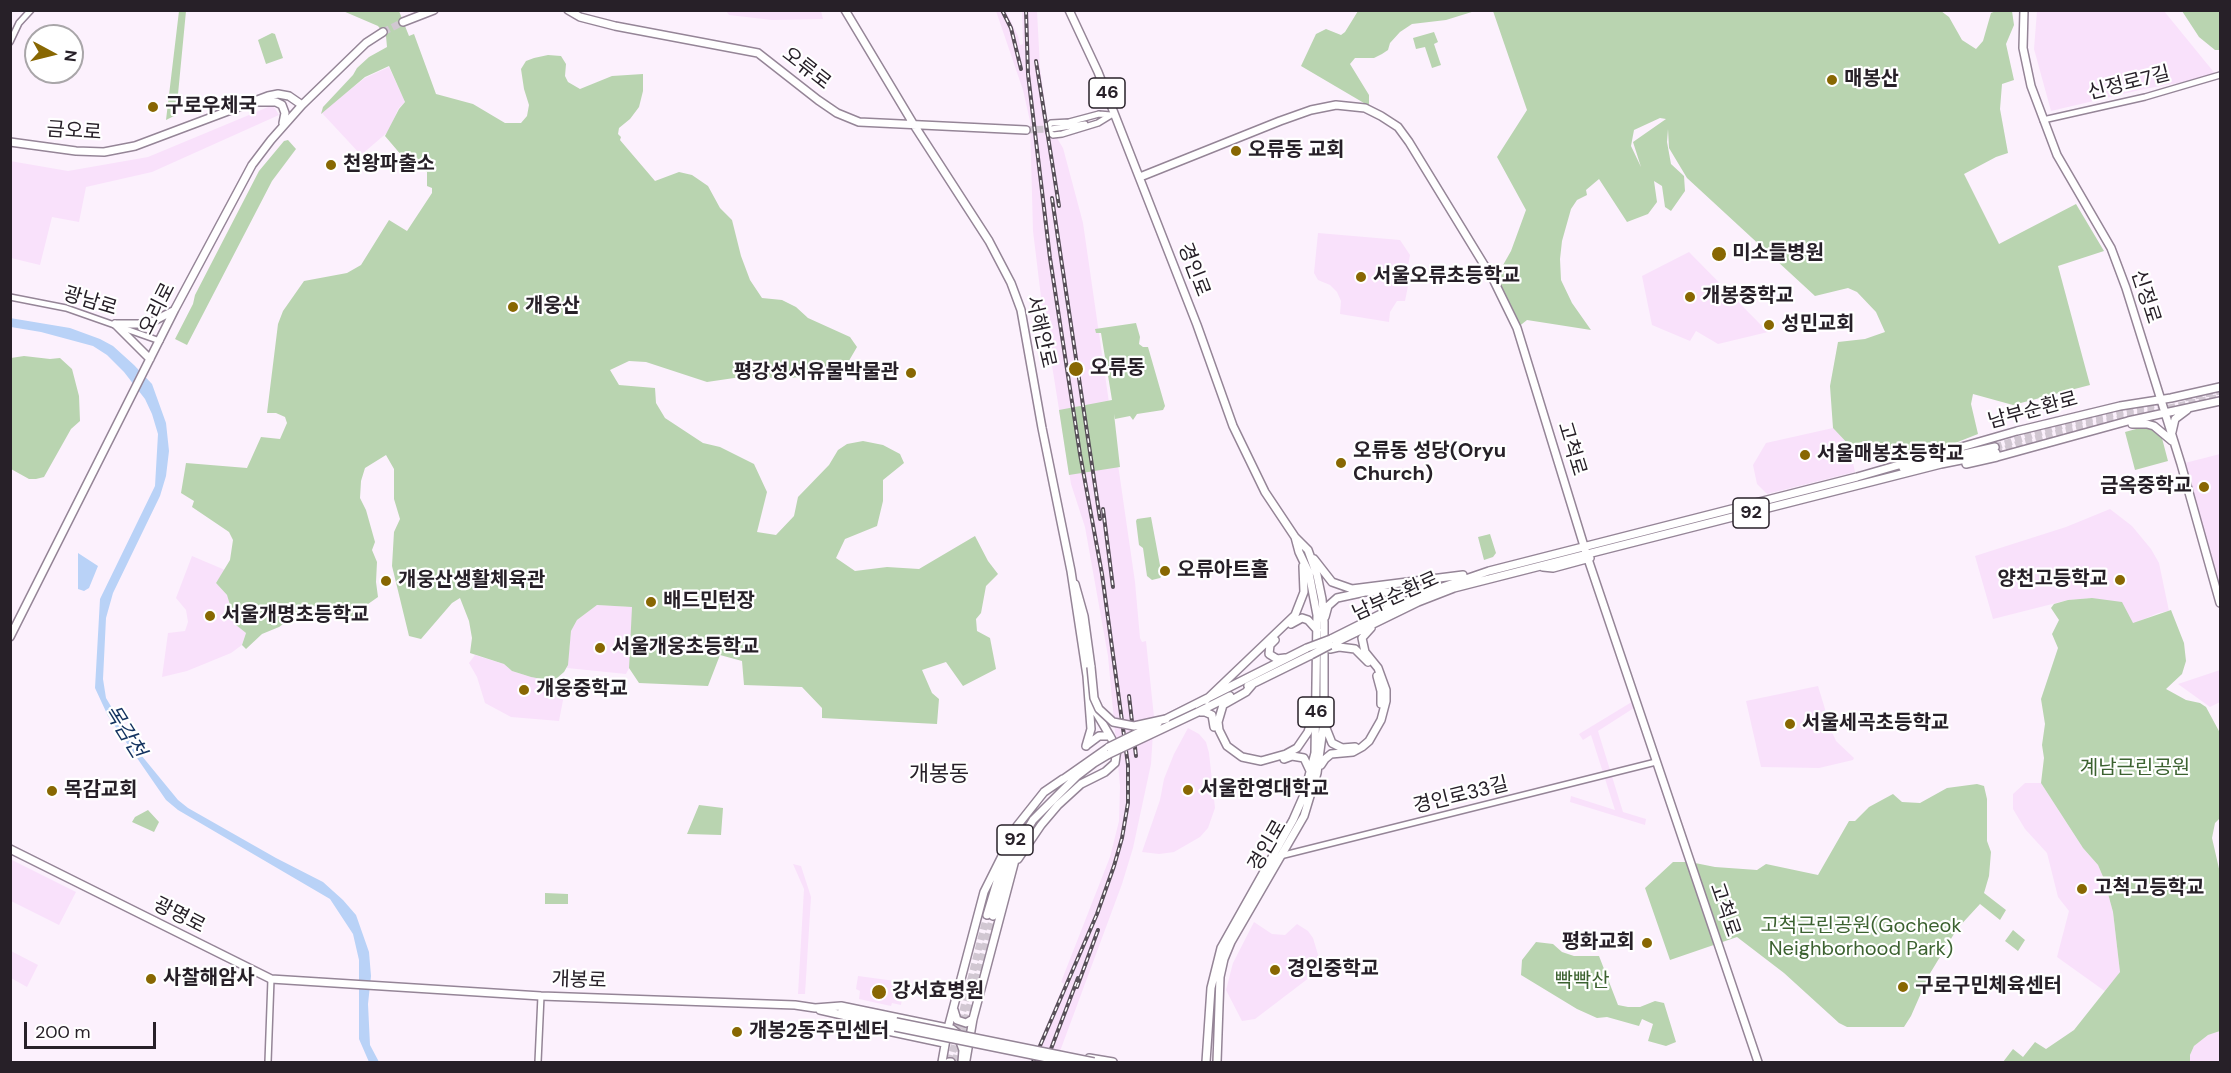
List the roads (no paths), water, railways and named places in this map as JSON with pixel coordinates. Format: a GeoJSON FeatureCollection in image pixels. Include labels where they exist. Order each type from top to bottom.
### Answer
{"type":"FeatureCollection","features":[{"type":"Feature","properties":{"kind":"main road"},"geometry":{"type":"LineString","coordinates":[[403,22],[434,10]]}},
{"type":"Feature","properties":{"kind":"main road","name":"오류로"},"geometry":{"type":"LineString","coordinates":[[568,10],[580,17],[615,26],[758,52],[837,113],[859,122],[1026,130]]}},
{"type":"Feature","properties":{"kind":"main road","name":"서해안로"},"geometry":{"type":"LineString","coordinates":[[845,10],[998,256],[1021,310],[1071,571],[1090,702],[1091,729],[1086,746],[1099,736],[1110,736]]}},
{"type":"Feature","properties":{"kind":"main road","name":"경인로"},"geometry":{"type":"LineString","coordinates":[[1069,10],[1098,72],[1113,115],[1140,177],[1233,426],[1265,492],[1295,537],[1308,550],[1317,575],[1324,622],[1323,721],[1304,816],[1231,942],[1224,959],[1220,977],[1217,1062]]}},
{"type":"Feature","properties":{"kind":"main road","name":"신정로"},"geometry":{"type":"LineString","coordinates":[[2024,10],[2024,48],[2031,86],[2057,155],[2111,248],[2126,288],[2172,434],[2220,603]]}},
{"type":"Feature","properties":{"kind":"main road","name":"오리로"},"geometry":{"type":"LineString","coordinates":[[10,637],[175,309],[252,165],[280,128],[302,105],[366,43],[383,32]]}},
{"type":"Feature","properties":{"kind":"main road","name":"금오로"},"geometry":{"type":"LineString","coordinates":[[10,142],[86,152],[114,150],[135,146],[252,101],[274,95],[294,98],[302,105]]}},
{"type":"Feature","properties":{"kind":"main road"},"geometry":{"type":"LineString","coordinates":[[252,101],[276,102],[282,105],[285,116],[280,128]]}},
{"type":"Feature","properties":{"kind":"main road","name":"고척로"},"geometry":{"type":"LineString","coordinates":[[1140,177],[1280,121],[1311,110],[1336,105],[1365,108],[1398,127],[1409,142],[1494,281],[1517,328],[1586,553],[1758,1062]]}},
{"type":"Feature","properties":{"kind":"main road"},"geometry":{"type":"LineString","coordinates":[[115,324],[148,324],[175,309]]}},
{"type":"Feature","properties":{"kind":"main road"},"geometry":{"type":"LineString","coordinates":[[115,324],[150,359]]}},
{"type":"Feature","properties":{"kind":"main road","name":"남부순환로"},"geometry":{"type":"LineString","coordinates":[[1384,615],[1454,588],[1537,567],[2017,431],[2126,405],[2220,387]]}},
{"type":"Feature","properties":{"kind":"main road","name":"남부순환로"},"geometry":{"type":"LineString","coordinates":[[1309,652],[1252,685],[1197,708],[1166,719],[1109,751],[1063,779],[1025,820],[1002,866],[990,915],[1020,841],[1033,820],[1064,789],[1109,751],[1197,708],[1206,700],[1291,657],[1330,644],[1419,595],[1489,571],[1586,553],[1916,472],[1997,457],[2128,421],[2220,401]]}},
{"type":"Feature","properties":{"kind":"main road"},"geometry":{"type":"LineString","coordinates":[[2126,405],[2133,408],[2135,413],[2128,421]]}},
{"type":"Feature","properties":{"kind":"main road"},"geometry":{"type":"LineString","coordinates":[[2172,434],[2175,419],[2193,407]]}},
{"type":"Feature","properties":{"kind":"main road"},"geometry":{"type":"LineString","coordinates":[[2115,426],[2147,424],[2159,429],[2174,443]]}},
{"type":"Feature","properties":{"kind":"main road","name":"남부순환로"},"geometry":{"type":"LineString","coordinates":[[1857,477],[1995,450],[1916,472]]}},
{"type":"Feature","properties":{"kind":"main road","name":"경인로"},"geometry":{"type":"LineString","coordinates":[[1206,1062],[1211,988],[1221,948],[1293,820],[1314,773],[1317,630],[1315,600],[1309,573],[1295,537]]}},
{"type":"Feature","properties":{"kind":"main road"},"geometry":{"type":"LineString","coordinates":[[1308,550],[1332,582],[1352,589],[1442,579],[1489,571]]}},
{"type":"Feature","properties":{"kind":"main road"},"geometry":{"type":"LineString","coordinates":[[1206,700],[1294,615],[1304,592],[1303,559]]}},
{"type":"Feature","properties":{"kind":"main road"},"geometry":{"type":"LineString","coordinates":[[1071,571],[1080,598],[1094,698],[1099,709],[1113,722],[1134,726],[1166,719]]}},
{"type":"Feature","properties":{"kind":"main road"},"geometry":{"type":"LineString","coordinates":[[1197,708],[1209,712],[1212,716],[1218,739],[1224,748],[1249,764],[1261,764],[1299,756],[1304,758],[1314,773],[1331,754],[1353,752],[1362,747],[1369,741],[1381,720],[1386,701],[1386,690],[1378,668],[1365,652],[1362,638],[1366,631],[1384,615],[1392,596],[1386,591],[1365,592],[1337,598],[1328,606],[1324,622]]}},
{"type":"Feature","properties":{"kind":"main road"},"geometry":{"type":"LineString","coordinates":[[1291,657],[1273,658],[1269,654],[1270,645],[1298,619],[1308,620],[1317,630]]}},
{"type":"Feature","properties":{"kind":"main road"},"geometry":{"type":"LineString","coordinates":[[1323,721],[1332,743],[1342,748],[1354,747],[1373,730],[1382,700],[1375,671],[1361,654],[1355,649],[1330,644]]}},
{"type":"Feature","properties":{"kind":"main road"},"geometry":{"type":"LineString","coordinates":[[1252,685],[1246,692],[1223,705],[1218,722],[1227,746],[1249,760],[1272,759],[1297,748],[1308,732],[1316,704]]}},
{"type":"Feature","properties":{"kind":"main road"},"geometry":{"type":"LineString","coordinates":[[1011,878],[1020,854],[1058,805],[1081,784],[1105,772],[1114,763],[1117,749],[1090,702]]}},
{"type":"Feature","properties":{"kind":"main road"},"geometry":{"type":"LineString","coordinates":[[1091,729],[1097,731],[1104,725]]}},
{"type":"Feature","properties":{"kind":"main road"},"geometry":{"type":"LineString","coordinates":[[942,1062],[944,1043],[984,892],[1006,847],[1028,811],[1044,792],[1063,779]]}},
{"type":"Feature","properties":{"kind":"main road"},"geometry":{"type":"LineString","coordinates":[[964,1062],[970,1046],[973,1019],[1020,841]]}},
{"type":"Feature","properties":{"kind":"main road","name":"광명로"},"geometry":{"type":"LineString","coordinates":[[10,849],[271,979],[343,985]]}},
{"type":"Feature","properties":{"kind":"main road","name":"개봉로"},"geometry":{"type":"LineString","coordinates":[[343,985],[541,996],[795,1005],[841,1011],[1067,1062]]}},
{"type":"Feature","properties":{"kind":"main road"},"geometry":{"type":"LineString","coordinates":[[954,1004],[957,1020],[966,1023],[973,1019]]}},
{"type":"Feature","properties":{"kind":"main road"},"geometry":{"type":"LineString","coordinates":[[815,1008],[841,1006],[948,1028],[957,1033],[963,1050],[964,1062]]}},
{"type":"Feature","properties":{"kind":"main road"},"geometry":{"type":"LineString","coordinates":[[815,1008],[822,1015],[944,1043]]}},
{"type":"Feature","properties":{"kind":"main road","name":"개봉로"},"geometry":{"type":"LineString","coordinates":[[848,1020],[895,1025],[1094,1062]]}},
{"type":"Feature","properties":{"kind":"main road"},"geometry":{"type":"LineString","coordinates":[[1073,1062],[1073,1058],[1077,1056],[1113,1062]]}},
{"type":"Feature","properties":{"kind":"street"},"geometry":{"type":"LineString","coordinates":[[10,42],[19,23],[31,10]]}},
{"type":"Feature","properties":{"kind":"street","name":"신정로7길"},"geometry":{"type":"LineString","coordinates":[[2043,120],[2145,98],[2220,75]]}},
{"type":"Feature","properties":{"kind":"street"},"geometry":{"type":"LineString","coordinates":[[1099,114],[1113,115],[1098,123],[1062,134],[1053,135],[1049,132],[1048,126],[1051,123],[1069,122],[1099,114]]}},
{"type":"Feature","properties":{"kind":"street"},"geometry":{"type":"LineString","coordinates":[[1051,129],[1081,125],[1113,115]]}},
{"type":"Feature","properties":{"kind":"street","name":"광남로"},"geometry":{"type":"LineString","coordinates":[[10,297],[66,308],[160,341]]}},
{"type":"Feature","properties":{"kind":"street","name":"경인로33길"},"geometry":{"type":"LineString","coordinates":[[1272,858],[1656,762]]}},
{"type":"Feature","properties":{"kind":"street"},"geometry":{"type":"LineString","coordinates":[[268,1062],[271,979]]}},
{"type":"Feature","properties":{"kind":"street"},"geometry":{"type":"LineString","coordinates":[[538,1062],[541,996]]}},
{"type":"Feature","properties":{"kind":"water","name":"목감천"},"geometry":{"type":"Polygon","coordinates":[[[10,318],[70,328],[100,339],[113,346],[152,384],[166,423],[169,451],[166,476],[160,496],[113,593],[106,618],[103,679],[106,698],[137,750],[178,800],[276,858],[323,882],[356,915],[369,952],[370,1045],[379,1062],[369,1062],[359,1039],[359,960],[353,934],[330,899],[178,810],[166,800],[108,716],[95,688],[100,599],[155,486],[158,434],[145,399],[107,355],[93,346],[41,332],[11,327],[10,318]]]}},
{"type":"Feature","properties":{"kind":"water"},"geometry":{"type":"Polygon","coordinates":[[[78,553],[98,566],[89,588],[84,591],[78,589],[78,553]]]}},
{"type":"Feature","properties":{"kind":"tunnel"},"geometry":{"type":"LineString","coordinates":[[383,32],[403,22]]}},
{"type":"Feature","properties":{"kind":"tunnel"},"geometry":{"type":"LineString","coordinates":[[1026,130],[1051,129]]}},
{"type":"Feature","properties":{"kind":"tunnel"},"geometry":{"type":"LineString","coordinates":[[2185,398],[2220,391]]}},
{"type":"Feature","properties":{"kind":"tunnel"},"geometry":{"type":"LineString","coordinates":[[1996,453],[2023,442],[2064,431],[2220,397]]}},
{"type":"Feature","properties":{"kind":"tunnel"},"geometry":{"type":"LineString","coordinates":[[1995,447],[2067,424],[2165,402]]}},
{"type":"Feature","properties":{"kind":"tunnel"},"geometry":{"type":"LineString","coordinates":[[950,1062],[987,915]]}},
{"type":"Feature","properties":{"kind":"tunnel"},"geometry":{"type":"LineString","coordinates":[[955,1062],[993,916]]}},
{"type":"Feature","properties":{"kind":"railway"},"geometry":{"type":"LineString","coordinates":[[1002,10],[1011,28],[1021,69]]}},
{"type":"Feature","properties":{"kind":"railway"},"geometry":{"type":"LineString","coordinates":[[1026,10],[1028,74],[1050,258],[1080,454],[1102,574],[1128,765],[1128,803],[1114,866],[1097,914],[1033,1062]]}},
{"type":"Feature","properties":{"kind":"railway"},"geometry":{"type":"LineString","coordinates":[[1036,61],[1059,206]]}},
{"type":"Feature","properties":{"kind":"railway"},"geometry":{"type":"LineString","coordinates":[[1052,198],[1100,519]]}},
{"type":"Feature","properties":{"kind":"railway"},"geometry":{"type":"LineString","coordinates":[[1103,509],[1113,587]]}},
{"type":"Feature","properties":{"kind":"railway"},"geometry":{"type":"LineString","coordinates":[[1129,696],[1136,756]]}},
{"type":"Feature","properties":{"kind":"railway"},"geometry":{"type":"LineString","coordinates":[[1077,987],[1098,930]]}},
{"type":"Feature","properties":{"kind":"railway"},"geometry":{"type":"LineString","coordinates":[[1046,1062],[1078,978]]}},
{"type":"Feature","properties":{"kind":"place","name":"매봉산"},"geometry":{"type":"Point","coordinates":[1832,80]}},
{"type":"Feature","properties":{"kind":"place","name":"구로우체국"},"geometry":{"type":"Point","coordinates":[153,107]}},
{"type":"Feature","properties":{"kind":"place","name":"오류동 교회"},"geometry":{"type":"Point","coordinates":[1236,151]}},
{"type":"Feature","properties":{"kind":"place","name":"천왕파출소"},"geometry":{"type":"Point","coordinates":[331,165]}},
{"type":"Feature","properties":{"kind":"place","name":"미소들병원"},"geometry":{"type":"Point","coordinates":[1719,254]}},
{"type":"Feature","properties":{"kind":"place","name":"서울오류초등학교"},"geometry":{"type":"Point","coordinates":[1361,277]}},
{"type":"Feature","properties":{"kind":"place","name":"개봉중학교"},"geometry":{"type":"Point","coordinates":[1690,297]}},
{"type":"Feature","properties":{"kind":"place","name":"개웅산"},"geometry":{"type":"Point","coordinates":[513,307]}},
{"type":"Feature","properties":{"kind":"place","name":"성민교회"},"geometry":{"type":"Point","coordinates":[1769,325]}},
{"type":"Feature","properties":{"kind":"place","name":"오류동"},"geometry":{"type":"Point","coordinates":[1076,369]}},
{"type":"Feature","properties":{"kind":"place","name":"평강성서유물박물관"},"geometry":{"type":"Point","coordinates":[911,373]}},
{"type":"Feature","properties":{"kind":"place","name":"서울매봉초등학교"},"geometry":{"type":"Point","coordinates":[1805,455]}},
{"type":"Feature","properties":{"kind":"place","name":"오류동 성당(Oryu Church)"},"geometry":{"type":"Point","coordinates":[1341,463]}},
{"type":"Feature","properties":{"kind":"place","name":"금옥중학교"},"geometry":{"type":"Point","coordinates":[2204,487]}},
{"type":"Feature","properties":{"kind":"place","name":"오류아트홀"},"geometry":{"type":"Point","coordinates":[1165,571]}},
{"type":"Feature","properties":{"kind":"place","name":"양천고등학교"},"geometry":{"type":"Point","coordinates":[2120,580]}},
{"type":"Feature","properties":{"kind":"place","name":"개웅산생활체육관"},"geometry":{"type":"Point","coordinates":[386,581]}},
{"type":"Feature","properties":{"kind":"place","name":"배드민턴장"},"geometry":{"type":"Point","coordinates":[651,602]}},
{"type":"Feature","properties":{"kind":"place","name":"서울개명초등학교"},"geometry":{"type":"Point","coordinates":[210,616]}},
{"type":"Feature","properties":{"kind":"place","name":"서울개웅초등학교"},"geometry":{"type":"Point","coordinates":[600,648]}},
{"type":"Feature","properties":{"kind":"place","name":"개웅중학교"},"geometry":{"type":"Point","coordinates":[524,690]}},
{"type":"Feature","properties":{"kind":"place","name":"서울세곡초등학교"},"geometry":{"type":"Point","coordinates":[1790,724]}},
{"type":"Feature","properties":{"kind":"place","name":"서울한영대학교"},"geometry":{"type":"Point","coordinates":[1188,790]}},
{"type":"Feature","properties":{"kind":"place","name":"목감교회"},"geometry":{"type":"Point","coordinates":[52,791]}},
{"type":"Feature","properties":{"kind":"place","name":"고척고등학교"},"geometry":{"type":"Point","coordinates":[2082,889]}},
{"type":"Feature","properties":{"kind":"place","name":"평화교회"},"geometry":{"type":"Point","coordinates":[1647,943]}},
{"type":"Feature","properties":{"kind":"place","name":"경인중학교"},"geometry":{"type":"Point","coordinates":[1275,970]}},
{"type":"Feature","properties":{"kind":"place","name":"사찰해암사"},"geometry":{"type":"Point","coordinates":[151,979]}},
{"type":"Feature","properties":{"kind":"place","name":"구로구민체육센터"},"geometry":{"type":"Point","coordinates":[1903,987]}},
{"type":"Feature","properties":{"kind":"place","name":"강서효병원"},"geometry":{"type":"Point","coordinates":[879,992]}},
{"type":"Feature","properties":{"kind":"place","name":"개봉2동주민센터"},"geometry":{"type":"Point","coordinates":[737,1032]}},
{"type":"Feature","properties":{"kind":"district","name":"개봉동"},"geometry":{"type":"Point","coordinates":[939,775]}},
{"type":"Feature","properties":{"kind":"park label","name":"계남근린공원"},"geometry":{"type":"Point","coordinates":[2135,769]}},
{"type":"Feature","properties":{"kind":"park label","name":"고척근린공원(Gocheok Neighborhood Park)"},"geometry":{"type":"Point","coordinates":[1861,938]}},
{"type":"Feature","properties":{"kind":"park label","name":"빡빡산"},"geometry":{"type":"Point","coordinates":[1582,982]}}]}
